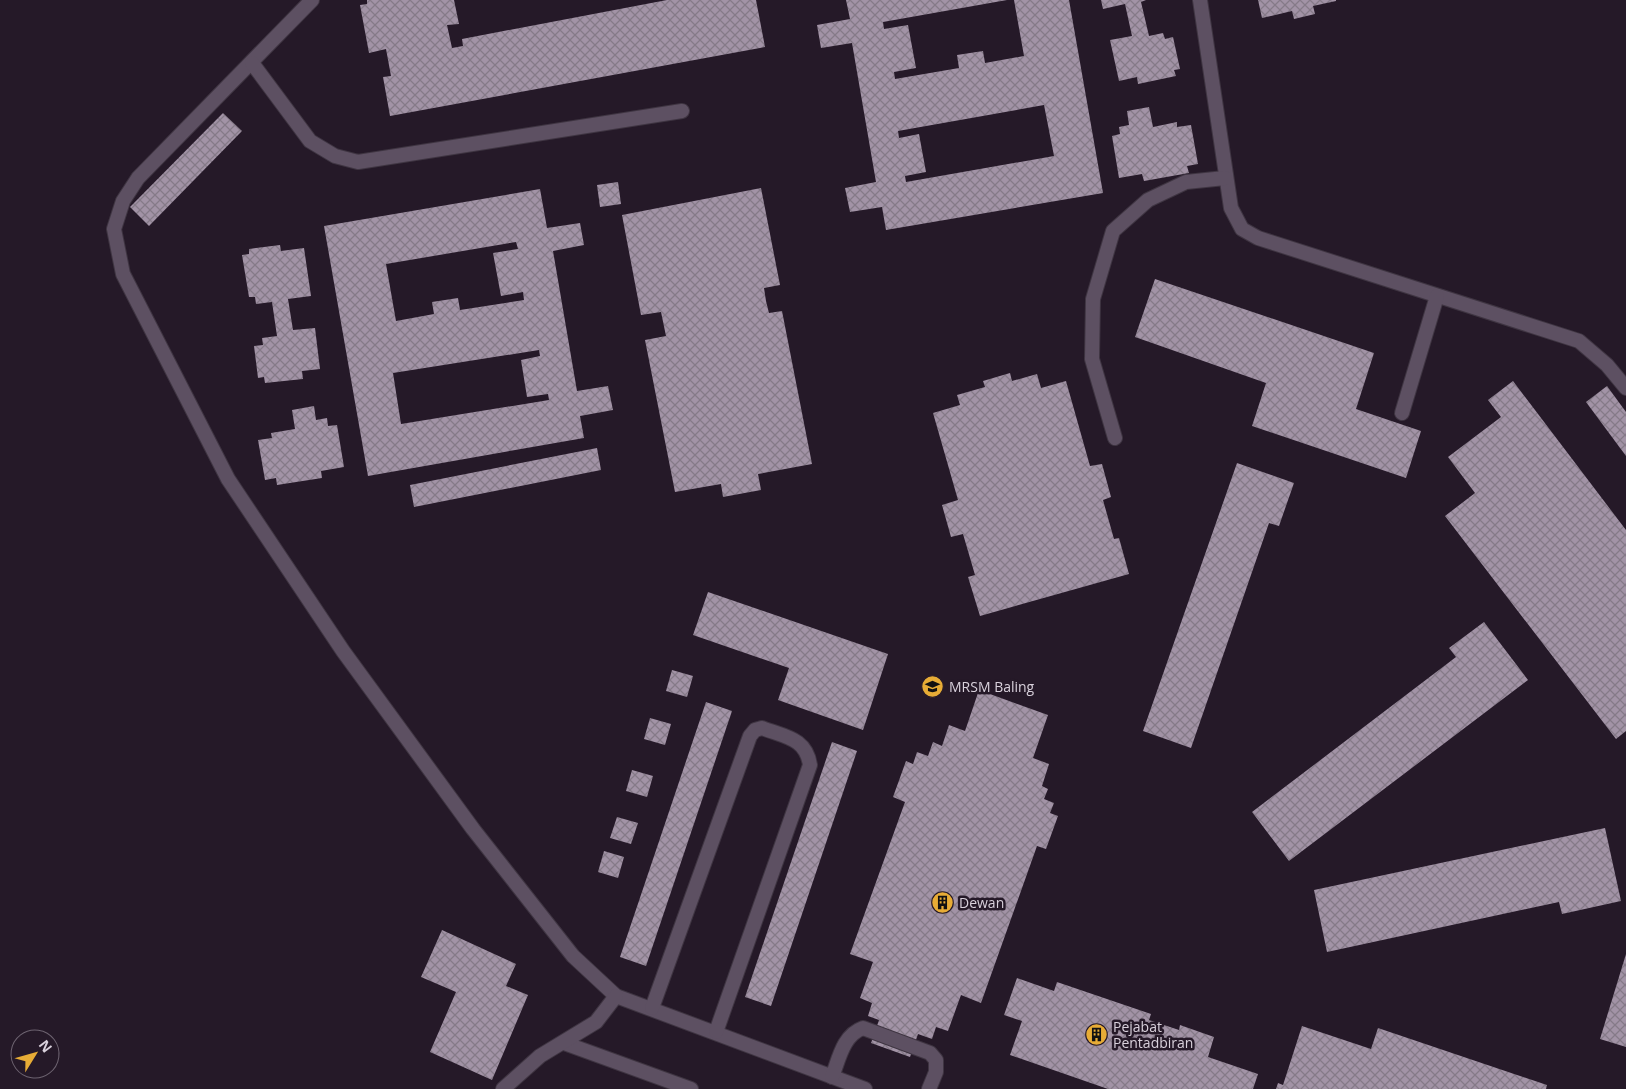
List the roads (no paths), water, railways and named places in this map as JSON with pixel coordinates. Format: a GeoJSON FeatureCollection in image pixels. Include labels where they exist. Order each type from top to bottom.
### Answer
{"type":"FeatureCollection","features":[{"type":"Feature","properties":{"kind":"lane"},"geometry":{"type":"LineString","coordinates":[[312,0],[138,178],[123,201],[114,229],[123,274],[228,479],[343,651],[473,829],[573,956],[616,996],[865,1089]]}},
{"type":"Feature","properties":{"kind":"lane"},"geometry":{"type":"LineString","coordinates":[[1200,0],[1225,178],[1231,208],[1242,229],[1258,238],[1579,341],[1607,365],[1626,388]]}},
{"type":"Feature","properties":{"kind":"lane"},"geometry":{"type":"LineString","coordinates":[[252,63],[310,141],[335,156],[358,162],[682,111]]}},
{"type":"Feature","properties":{"kind":"lane"},"geometry":{"type":"LineString","coordinates":[[1116,438],[1092,359],[1093,300],[1113,231],[1148,200],[1163,192],[1186,182],[1225,178]]}},
{"type":"Feature","properties":{"kind":"lane"},"geometry":{"type":"LineString","coordinates":[[1402,413],[1438,296]]}},
{"type":"Feature","properties":{"kind":"lane"},"geometry":{"type":"LineString","coordinates":[[652,1008],[750,736],[755,730],[762,728],[802,744],[808,752],[810,765],[716,1032]]}},
{"type":"Feature","properties":{"kind":"lane"},"geometry":{"type":"LineString","coordinates":[[503,1089],[540,1056],[596,1022],[616,996]]}},
{"type":"Feature","properties":{"kind":"lane"},"geometry":{"type":"LineString","coordinates":[[832,1077],[847,1039],[854,1031],[863,1028],[930,1053],[936,1060],[936,1072],[930,1089]]}},
{"type":"Feature","properties":{"kind":"lane"},"geometry":{"type":"LineString","coordinates":[[564,1043],[691,1089]]}},
{"type":"Feature","properties":{"kind":"place","name":"MRSM Baling"},"geometry":{"type":"Point","coordinates":[933,686]}},
{"type":"Feature","properties":{"kind":"place","name":"Dewan"},"geometry":{"type":"Point","coordinates":[943,902]}},
{"type":"Feature","properties":{"kind":"place","name":"Pejabat Pentadbiran"},"geometry":{"type":"Point","coordinates":[1097,1034]}}]}
